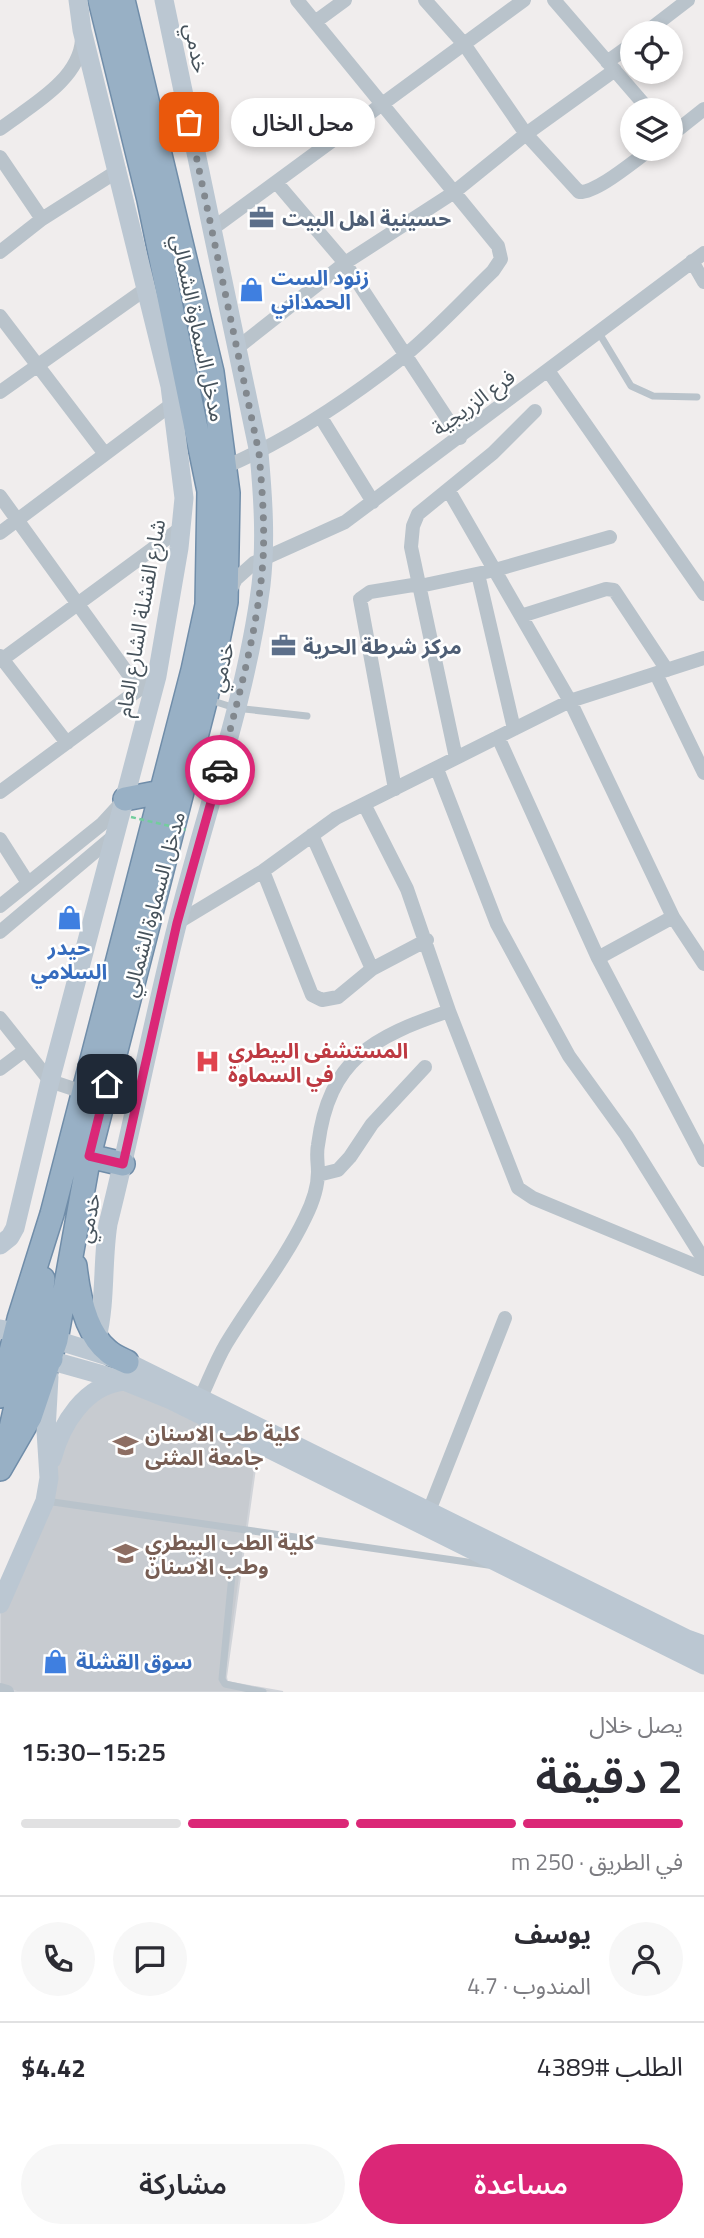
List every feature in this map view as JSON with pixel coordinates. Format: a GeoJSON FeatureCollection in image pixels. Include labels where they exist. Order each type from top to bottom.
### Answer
{"type":"FeatureCollection","features":[{"type":"Feature","properties":{"kind":"highway","name":"مدخل السماوة الشمالي"},"geometry":{"type":"LineString","coordinates":[[25,1344],[52,1214],[193,670],[207,605],[209,491],[149,200],[100,0]]}},
{"type":"Feature","properties":{"kind":"highway","name":"مدخل السماوة الشمالي"},"geometry":{"type":"LineString","coordinates":[[0,1396],[25,1344],[79,1204],[206,698],[226,602],[228,493],[212,372],[123,0]]}},
{"type":"Feature","properties":{"kind":"highway"},"geometry":{"type":"LineString","coordinates":[[128,808],[161,792]]}},
{"type":"Feature","properties":{"kind":"highway"},"geometry":{"type":"LineString","coordinates":[[89,1156],[123,1164]]}},
{"type":"Feature","properties":{"kind":"highway"},"geometry":{"type":"LineString","coordinates":[[79,1204],[74,1255],[83,1308],[97,1338],[125,1372]]}},
{"type":"Feature","properties":{"kind":"highway"},"geometry":{"type":"LineString","coordinates":[[2,1465],[25,1344]]}},
{"type":"Feature","properties":{"kind":"main road","name":"شارع القشلة الشارع العام"},"geometry":{"type":"LineString","coordinates":[[0,1245],[10,1237],[15,1228],[115,835],[128,808],[157,676],[184,498],[172,404],[119,170],[82,30],[78,0]]}},
{"type":"Feature","properties":{"kind":"main road","name":"خدمي"},"geometry":{"type":"LineString","coordinates":[[97,1338],[103,1312],[104,1246],[177,923],[235,708],[257,610],[259,453],[164,0]]}},
{"type":"Feature","properties":{"kind":"main road"},"geometry":{"type":"LineString","coordinates":[[49,1478],[46,1431],[25,1344],[201,1397],[704,1645]]}},
{"type":"Feature","properties":{"kind":"main road"},"geometry":{"type":"LineString","coordinates":[[0,1604],[45,1501],[52,1457],[60,1438],[83,1401],[125,1372]]}},
{"type":"Feature","properties":{"kind":"main road"},"geometry":{"type":"LineString","coordinates":[[125,1372],[171,1400],[704,1665]]}},
{"type":"Feature","properties":{"kind":"street"},"geometry":{"type":"LineString","coordinates":[[225,467],[259,453],[320,416],[404,356],[493,271],[501,259],[499,246],[297,0]]}},
{"type":"Feature","properties":{"kind":"street"},"geometry":{"type":"LineString","coordinates":[[315,22],[345,0]]}},
{"type":"Feature","properties":{"kind":"street"},"geometry":{"type":"LineString","coordinates":[[425,0],[464,44],[526,134],[579,192],[586,192],[633,161]]}},
{"type":"Feature","properties":{"kind":"street"},"geometry":{"type":"LineString","coordinates":[[212,229],[524,0]]}},
{"type":"Feature","properties":{"kind":"street"},"geometry":{"type":"LineString","coordinates":[[554,0],[639,98]]}},
{"type":"Feature","properties":{"kind":"street"},"geometry":{"type":"LineString","coordinates":[[661,21],[688,0]]}},
{"type":"Feature","properties":{"kind":"street"},"geometry":{"type":"LineString","coordinates":[[0,129],[62,82],[82,53],[82,30]]}},
{"type":"Feature","properties":{"kind":"street"},"geometry":{"type":"LineString","coordinates":[[237,348],[345,263],[453,193],[620,57]]}},
{"type":"Feature","properties":{"kind":"street"},"geometry":{"type":"LineString","coordinates":[[683,125],[704,109]]}},
{"type":"Feature","properties":{"kind":"street"},"geometry":{"type":"LineString","coordinates":[[0,157],[42,219]]}},
{"type":"Feature","properties":{"kind":"street"},"geometry":{"type":"LineString","coordinates":[[0,253],[42,219],[119,170]]}},
{"type":"Feature","properties":{"kind":"street"},"geometry":{"type":"LineString","coordinates":[[276,182],[345,263],[460,438]]}},
{"type":"Feature","properties":{"kind":"street"},"geometry":{"type":"LineString","coordinates":[[698,257],[704,282]]}},
{"type":"Feature","properties":{"kind":"street","name":"فرع الزريجية"},"geometry":{"type":"LineString","coordinates":[[258,561],[345,523],[549,372],[698,257]]}},
{"type":"Feature","properties":{"kind":"street"},"geometry":{"type":"LineString","coordinates":[[0,392],[147,288]]}},
{"type":"Feature","properties":{"kind":"street"},"geometry":{"type":"LineString","coordinates":[[0,316],[105,454]]}},
{"type":"Feature","properties":{"kind":"street"},"geometry":{"type":"LineString","coordinates":[[549,372],[704,594]]}},
{"type":"Feature","properties":{"kind":"street"},"geometry":{"type":"LineString","coordinates":[[0,533],[172,404]]}},
{"type":"Feature","properties":{"kind":"street"},"geometry":{"type":"LineString","coordinates":[[456,758],[411,547],[413,526],[418,514],[493,453],[535,411]]}},
{"type":"Feature","properties":{"kind":"street"},"geometry":{"type":"LineString","coordinates":[[320,416],[373,502]]}},
{"type":"Feature","properties":{"kind":"street"},"geometry":{"type":"LineString","coordinates":[[449,491],[570,701],[673,917],[704,964]]}},
{"type":"Feature","properties":{"kind":"street"},"geometry":{"type":"LineString","coordinates":[[0,496],[80,603],[139,689]]}},
{"type":"Feature","properties":{"kind":"street"},"geometry":{"type":"LineString","coordinates":[[67,743],[1,659],[181,528]]}},
{"type":"Feature","properties":{"kind":"street"},"geometry":{"type":"LineString","coordinates":[[395,789],[360,598],[370,592],[495,570],[610,537]]}},
{"type":"Feature","properties":{"kind":"street"},"geometry":{"type":"LineString","coordinates":[[227,548],[238,560],[258,561]]}},
{"type":"Feature","properties":{"kind":"street"},"geometry":{"type":"LineString","coordinates":[[226,602],[236,579],[258,561]]}},
{"type":"Feature","properties":{"kind":"street"},"geometry":{"type":"LineString","coordinates":[[478,574],[514,729]]}},
{"type":"Feature","properties":{"kind":"street"},"geometry":{"type":"LineString","coordinates":[[521,616],[607,589],[614,590],[662,672],[704,773]]}},
{"type":"Feature","properties":{"kind":"street"},"geometry":{"type":"LineString","coordinates":[[177,923],[262,871],[336,818],[570,701],[703,660]]}},
{"type":"Feature","properties":{"kind":"street"},"geometry":{"type":"LineString","coordinates":[[0,792],[157,676]]}},
{"type":"Feature","properties":{"kind":"street"},"geometry":{"type":"LineString","coordinates":[[498,737],[598,958],[704,1160]]}},
{"type":"Feature","properties":{"kind":"street"},"geometry":{"type":"LineString","coordinates":[[437,769],[497,924],[540,1004],[569,1056],[626,1135],[704,1260]]}},
{"type":"Feature","properties":{"kind":"street"},"geometry":{"type":"LineString","coordinates":[[365,804],[407,888],[427,940],[449,1011],[518,1188],[533,1198],[704,1269]]}},
{"type":"Feature","properties":{"kind":"street"},"geometry":{"type":"LineString","coordinates":[[0,905],[102,824],[128,808]]}},
{"type":"Feature","properties":{"kind":"street"},"geometry":{"type":"LineString","coordinates":[[0,932],[115,835]]}},
{"type":"Feature","properties":{"kind":"street"},"geometry":{"type":"LineString","coordinates":[[312,835],[372,969]]}},
{"type":"Feature","properties":{"kind":"street"},"geometry":{"type":"LineString","coordinates":[[0,839],[29,883]]}},
{"type":"Feature","properties":{"kind":"street"},"geometry":{"type":"LineString","coordinates":[[262,871],[312,995],[322,1000],[338,997],[372,969],[427,940]]}},
{"type":"Feature","properties":{"kind":"street"},"geometry":{"type":"LineString","coordinates":[[598,958],[673,917]]}},
{"type":"Feature","properties":{"kind":"street"},"geometry":{"type":"LineString","coordinates":[[201,1397],[224,1347],[305,1219],[318,1175],[317,1146],[331,1089],[342,1071],[356,1057],[383,1040],[413,1024],[449,1011]]}},
{"type":"Feature","properties":{"kind":"street"},"geometry":{"type":"LineString","coordinates":[[0,1018],[24,1051],[51,1081],[83,1092]]}},
{"type":"Feature","properties":{"kind":"street"},"geometry":{"type":"LineString","coordinates":[[0,1069],[24,1051]]}},
{"type":"Feature","properties":{"kind":"street"},"geometry":{"type":"LineString","coordinates":[[318,1175],[338,1170],[372,1124],[425,1067]]}},
{"type":"Feature","properties":{"kind":"street"},"geometry":{"type":"LineString","coordinates":[[429,1511],[505,1318]]}},
{"type":"Feature","properties":{"kind":"street"},"geometry":{"type":"LineString","coordinates":[[0,1690],[7,1692]]}},
{"type":"Feature","properties":{"kind":"lane"},"geometry":{"type":"LineString","coordinates":[[599,333],[631,386],[653,396],[697,397]]}},
{"type":"Feature","properties":{"kind":"lane"},"geometry":{"type":"LineString","coordinates":[[206,698],[235,708],[307,716]]}},
{"type":"Feature","properties":{"kind":"lane"},"geometry":{"type":"LineString","coordinates":[[45,1501],[510,1568]]}},
{"type":"Feature","properties":{"kind":"lane"},"geometry":{"type":"LineString","coordinates":[[232,1575],[222,1679],[225,1685],[263,1692]]}},
{"type":"Feature","properties":{"kind":"path"},"geometry":{"type":"LineString","coordinates":[[128,808],[187,831]]}},
{"type":"Feature","properties":{"kind":"building","name":"كلية طب الاسنان جامعة المثنى"},"geometry":{"type":"Polygon","coordinates":[[[117,1382],[258,1447],[226,1677],[227,1682],[283,1692],[17,1692],[0,1686],[0,1610],[53,1459],[81,1409],[117,1382]]]}},
{"type":"Feature","properties":{"kind":"way so far"},"geometry":{"type":"LineString","coordinates":[[189,122],[259,453],[263,506],[263,559],[257,610],[220,770]]}},
{"type":"Feature","properties":{"kind":"place","name":"محل الخال"},"geometry":{"type":"Point","coordinates":[189,122]}},
{"type":"Feature","properties":{"kind":"place","name":"حسينية اهل البيت"},"geometry":{"type":"Point","coordinates":[262,218]}},
{"type":"Feature","properties":{"kind":"place","name":"زنود الست الحمداني"},"geometry":{"type":"Point","coordinates":[251,289]}},
{"type":"Feature","properties":{"kind":"place","name":"مركز شرطة الحرية"},"geometry":{"type":"Point","coordinates":[283,646]}},
{"type":"Feature","properties":{"kind":"place","name":"حيدر السلامي"},"geometry":{"type":"Point","coordinates":[69,918]}},
{"type":"Feature","properties":{"kind":"place","name":"المستشفى البيطري في السماوة"},"geometry":{"type":"Point","coordinates":[208,1062]}},
{"type":"Feature","properties":{"kind":"place","name":"كلية طب الاسنان جامعة المثنى"},"geometry":{"type":"Point","coordinates":[125,1445]}},
{"type":"Feature","properties":{"kind":"place","name":"كلية الطب البيطري وطب الاسنان"},"geometry":{"type":"Point","coordinates":[125,1554]}},
{"type":"Feature","properties":{"kind":"place","name":"سوق القشلة"},"geometry":{"type":"Point","coordinates":[56,1661]}},
{"type":"Feature","properties":{"kind":"route"},"geometry":{"type":"LineString","coordinates":[[107,1084],[89,1156],[123,1164],[177,923],[220,770]]}}]}
